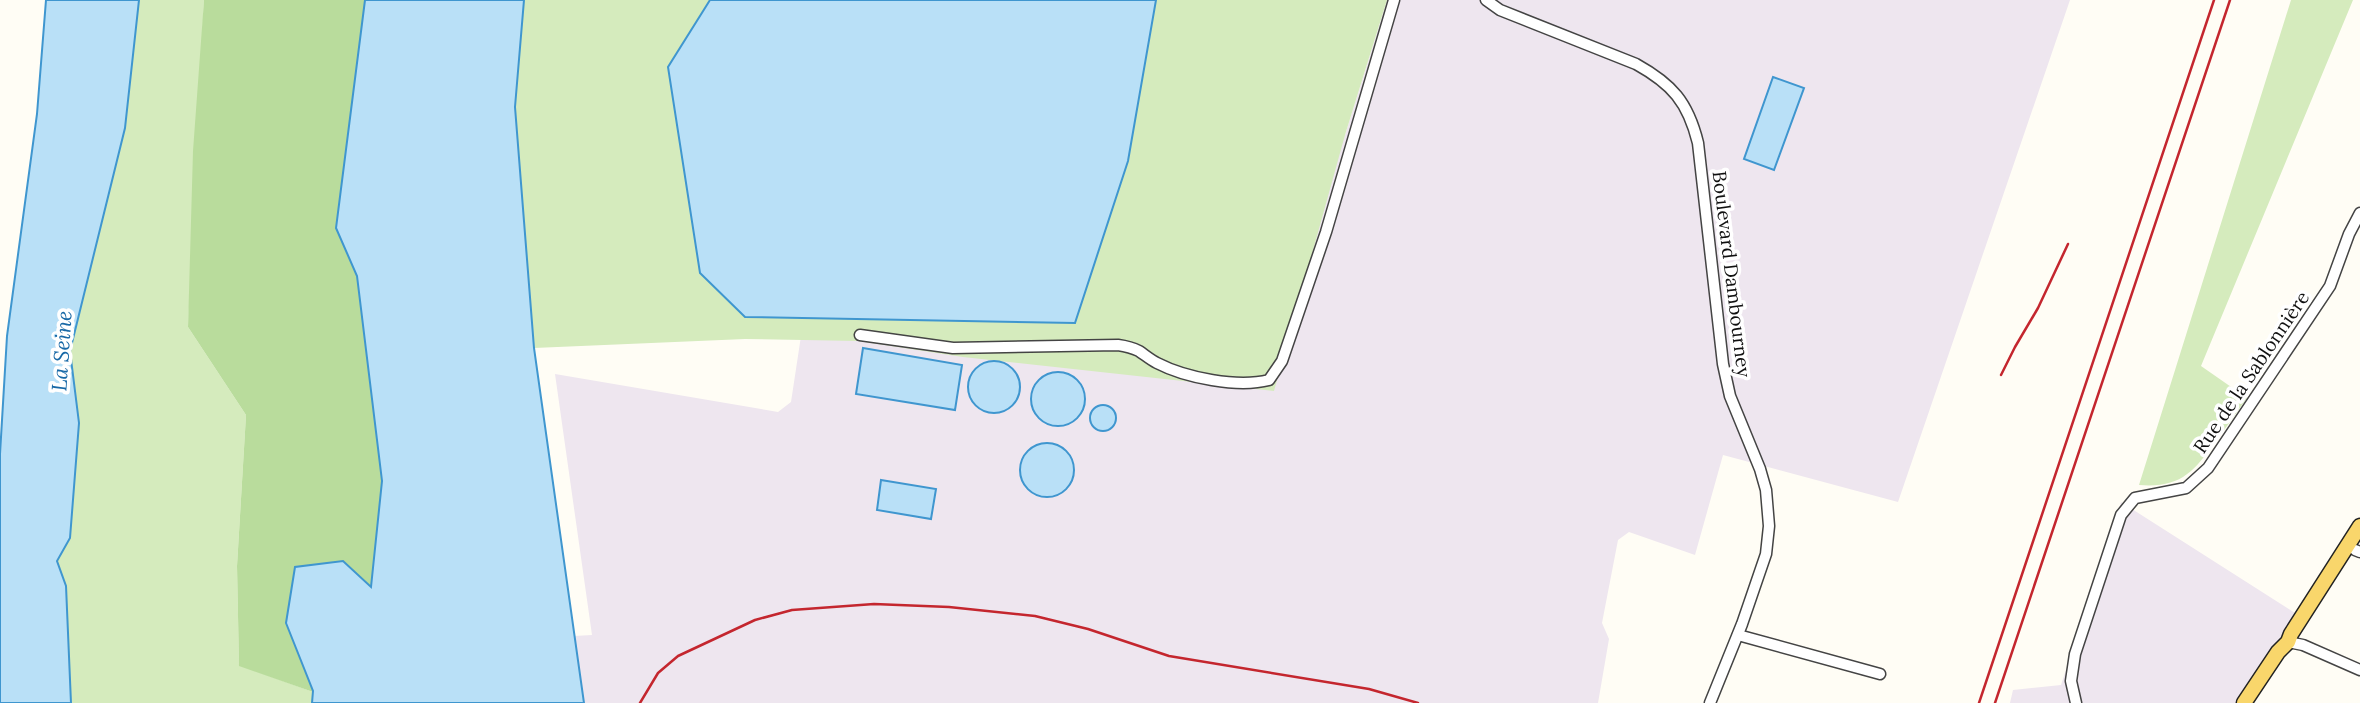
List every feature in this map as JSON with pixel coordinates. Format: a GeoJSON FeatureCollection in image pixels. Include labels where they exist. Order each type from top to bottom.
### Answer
{"type":"FeatureCollection","features":[{"type":"Feature","properties":{"kind":"main road"},"geometry":{"type":"LineString","coordinates":[[2292,643],[2291,634],[2360,526]]}},
{"type":"Feature","properties":{"kind":"main road"},"geometry":{"type":"LineString","coordinates":[[2253,703],[2358,548]]}},
{"type":"Feature","properties":{"kind":"main road"},"geometry":{"type":"LineString","coordinates":[[2244,703],[2278,652],[2292,643]]}},
{"type":"Feature","properties":{"kind":"street"},"geometry":{"type":"LineString","coordinates":[[860,335],[953,348],[1118,345],[1137,350],[1154,362],[1176,371],[1208,379],[1255,384],[1269,380],[1282,361],[1326,232],[1394,0]]}},
{"type":"Feature","properties":{"kind":"street","name":"Boulevard Dambourney"},"geometry":{"type":"LineString","coordinates":[[1486,0],[1500,10],[1655,74],[1672,88],[1692,120],[1698,142],[1725,375],[1730,396],[1760,468],[1769,509],[1766,554],[1738,635],[1710,703]]}},
{"type":"Feature","properties":{"kind":"street","name":"Rue de la Sablonnière"},"geometry":{"type":"LineString","coordinates":[[2076,703],[2071,681],[2075,654],[2121,515],[2135,498],[2186,488],[2208,468],[2330,286],[2349,234],[2360,213]]}},
{"type":"Feature","properties":{"kind":"street"},"geometry":{"type":"LineString","coordinates":[[1738,635],[1880,674]]}},
{"type":"Feature","properties":{"kind":"street"},"geometry":{"type":"LineString","coordinates":[[2292,643],[2303,645],[2360,670]]}},
{"type":"Feature","properties":{"kind":"shaded area"},"geometry":{"type":"Polygon","coordinates":[[[1387,0],[2070,0],[1898,502],[1723,455],[1695,555],[1629,532],[1618,540],[1602,623],[1609,639],[1598,703],[584,703],[574,636],[592,635],[555,374],[778,412],[791,402],[801,336],[1345,135],[1387,0]]]}},
{"type":"Feature","properties":{"kind":"shaded area"},"geometry":{"type":"Polygon","coordinates":[[[2121,502],[2295,613],[2243,703],[2010,703],[2013,690],[2061,685],[2121,502]]]}},
{"type":"Feature","properties":{"kind":"green space"},"geometry":{"type":"Polygon","coordinates":[[[139,0],[204,0],[188,327],[246,415],[237,566],[239,665],[313,692],[312,703],[71,703],[66,586],[57,561],[70,538],[79,424],[70,351],[125,128],[139,0]]]}},
{"type":"Feature","properties":{"kind":"green space"},"geometry":{"type":"Polygon","coordinates":[[[204,0],[365,0],[336,228],[357,276],[382,481],[371,588],[286,623],[313,692],[239,666],[237,566],[246,415],[188,327],[193,151],[204,0]]]}},
{"type":"Feature","properties":{"kind":"green space"},"geometry":{"type":"Polygon","coordinates":[[[523,0],[710,0],[668,67],[745,317],[1074,323],[1128,161],[1156,0],[1387,0],[1345,135],[1274,391],[963,357],[858,341],[745,339],[534,348],[515,107],[523,0]]]}},
{"type":"Feature","properties":{"kind":"green space"},"geometry":{"type":"Polygon","coordinates":[[[2291,0],[2353,0],[2201,366],[2247,398],[2192,470],[2165,484],[2139,485],[2291,0]]]}},
{"type":"Feature","properties":{"kind":"water","name":"La Seine"},"geometry":{"type":"Polygon","coordinates":[[[46,0],[139,0],[125,128],[70,351],[79,423],[70,538],[57,561],[66,586],[71,703],[0,703],[0,454],[7,336],[37,114],[46,0]]]}},
{"type":"Feature","properties":{"kind":"water"},"geometry":{"type":"Polygon","coordinates":[[[365,0],[524,0],[515,107],[534,348],[584,703],[312,703],[313,691],[286,623],[295,567],[343,561],[371,587],[382,481],[357,276],[336,228],[365,0]]]}},
{"type":"Feature","properties":{"kind":"water"},"geometry":{"type":"Polygon","coordinates":[[[710,0],[1156,0],[1128,161],[1075,323],[745,317],[700,273],[668,67],[710,0]]]}},
{"type":"Feature","properties":{"kind":"water"},"geometry":{"type":"Polygon","coordinates":[[[1773,77],[1804,88],[1774,170],[1744,159],[1773,77]]]}},
{"type":"Feature","properties":{"kind":"water"},"geometry":{"type":"Polygon","coordinates":[[[863,348],[962,365],[955,410],[856,394],[863,348]]]}},
{"type":"Feature","properties":{"kind":"water"},"geometry":{"type":"Polygon","coordinates":[[[994,361],[1004,363],[1012,369],[1018,377],[1018,397],[1012,405],[1004,411],[994,413],[984,411],[976,405],[970,397],[968,387],[970,377],[976,369],[984,363],[994,361]]]}},
{"type":"Feature","properties":{"kind":"water"},"geometry":{"type":"Polygon","coordinates":[[[1058,372],[1077,380],[1085,399],[1077,418],[1058,426],[1039,418],[1031,399],[1039,380],[1058,372]]]}},
{"type":"Feature","properties":{"kind":"water"},"geometry":{"type":"Polygon","coordinates":[[[1103,405],[1112,409],[1116,418],[1112,427],[1103,431],[1094,427],[1090,418],[1094,409],[1103,405]]]}},
{"type":"Feature","properties":{"kind":"water"},"geometry":{"type":"Polygon","coordinates":[[[1047,443],[1066,451],[1074,470],[1066,489],[1047,497],[1028,489],[1020,470],[1028,451],[1047,443]]]}},
{"type":"Feature","properties":{"kind":"water"},"geometry":{"type":"Polygon","coordinates":[[[881,480],[936,489],[931,519],[877,510],[881,480]]]}},
{"type":"Feature","properties":{"kind":"railway"},"geometry":{"type":"LineString","coordinates":[[1979,703],[2214,0]]}},
{"type":"Feature","properties":{"kind":"railway"},"geometry":{"type":"LineString","coordinates":[[1995,703],[2230,0]]}},
{"type":"Feature","properties":{"kind":"railway"},"geometry":{"type":"LineString","coordinates":[[2001,375],[2038,308],[2068,244]]}},
{"type":"Feature","properties":{"kind":"railway"},"geometry":{"type":"LineString","coordinates":[[640,703],[658,673],[678,656],[755,620],[792,610],[874,604],[949,607],[1035,616],[1088,629],[1169,656],[1369,689],[1418,703]]}}]}
